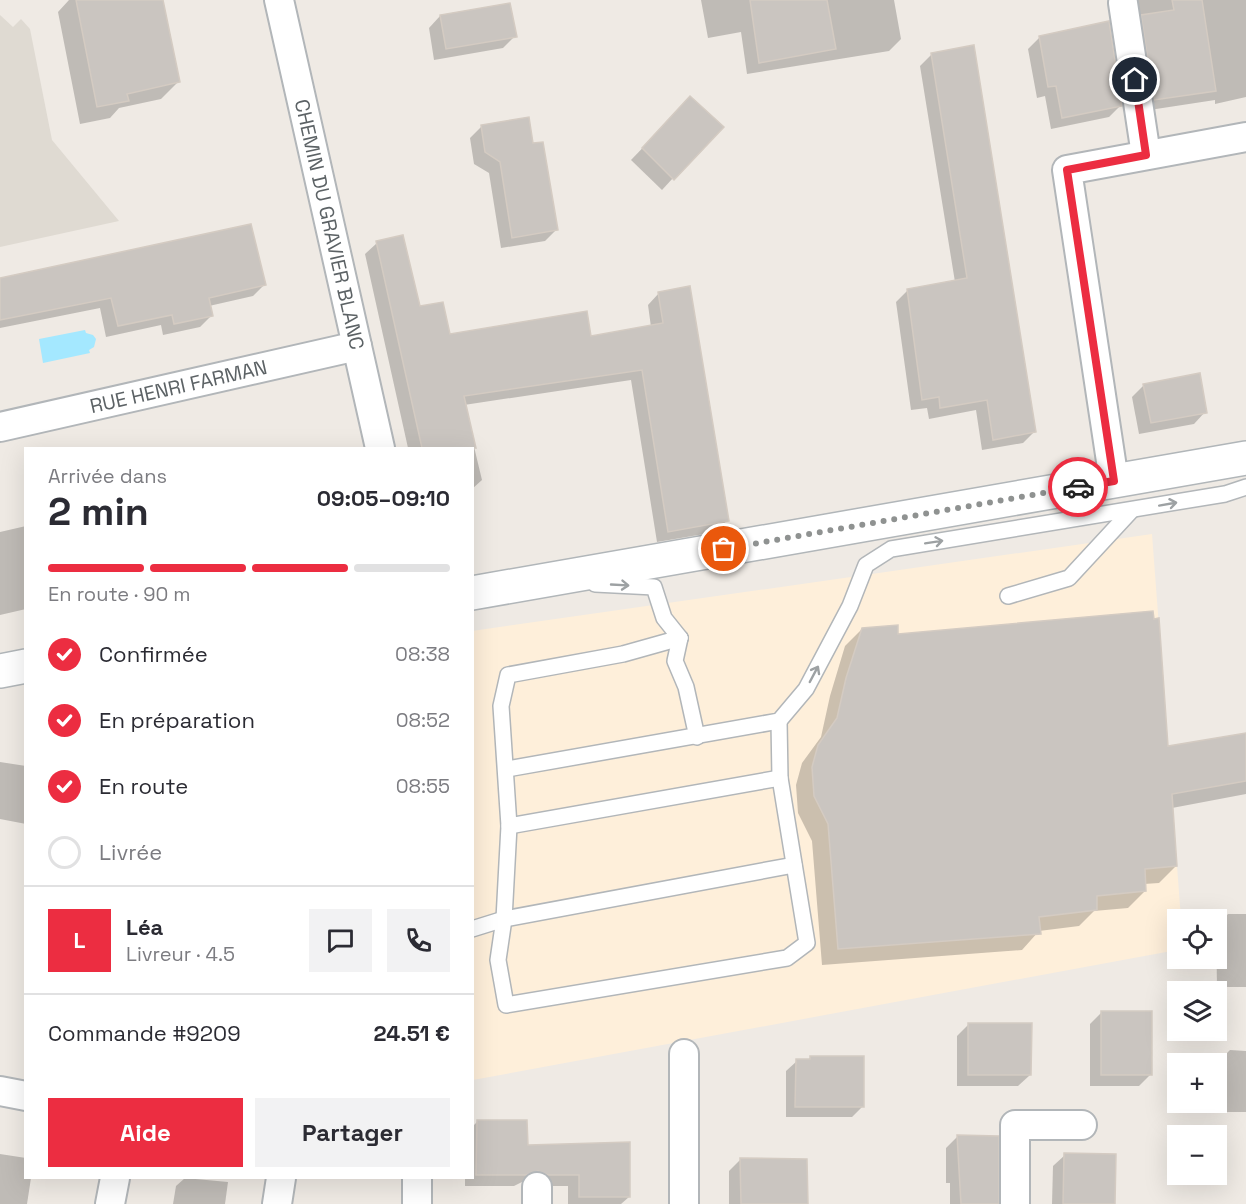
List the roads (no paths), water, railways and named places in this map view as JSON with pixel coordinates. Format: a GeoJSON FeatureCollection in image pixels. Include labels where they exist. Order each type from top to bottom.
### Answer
{"type":"FeatureCollection","features":[{"type":"Feature","properties":{"kind":"main road"},"geometry":{"type":"LineString","coordinates":[[474,593],[1246,458]]}},
{"type":"Feature","properties":{"kind":"main road"},"geometry":{"type":"LineString","coordinates":[[0,671],[24,666]]}},
{"type":"Feature","properties":{"kind":"street","name":"CHEMIN DU GRAVIER BLANC"},"geometry":{"type":"LineString","coordinates":[[279,0],[380,447]]}},
{"type":"Feature","properties":{"kind":"street"},"geometry":{"type":"LineString","coordinates":[[1123,3],[1146,155]]}},
{"type":"Feature","properties":{"kind":"street"},"geometry":{"type":"LineString","coordinates":[[1114,481],[1067,170],[1246,137]]}},
{"type":"Feature","properties":{"kind":"street","name":"RUE HENRI FARMAN"},"geometry":{"type":"LineString","coordinates":[[0,427],[357,346]]}},
{"type":"Feature","properties":{"kind":"street"},"geometry":{"type":"LineString","coordinates":[[684,1054],[684,1204]]}},
{"type":"Feature","properties":{"kind":"street"},"geometry":{"type":"LineString","coordinates":[[0,1091],[24,1096]]}},
{"type":"Feature","properties":{"kind":"street"},"geometry":{"type":"LineString","coordinates":[[1015,1204],[1015,1125],[1082,1125]]}},
{"type":"Feature","properties":{"kind":"street"},"geometry":{"type":"LineString","coordinates":[[110,1204],[115,1179]]}},
{"type":"Feature","properties":{"kind":"street"},"geometry":{"type":"LineString","coordinates":[[277,1204],[281,1179]]}},
{"type":"Feature","properties":{"kind":"street"},"geometry":{"type":"LineString","coordinates":[[417,1179],[417,1204]]}},
{"type":"Feature","properties":{"kind":"lane"},"geometry":{"type":"LineString","coordinates":[[507,769],[779,721],[806,689],[850,606],[866,565],[891,549],[1225,494],[1246,487]]}},
{"type":"Feature","properties":{"kind":"lane"},"geometry":{"type":"LineString","coordinates":[[1008,596],[1069,578],[1132,510]]}},
{"type":"Feature","properties":{"kind":"lane"},"geometry":{"type":"LineString","coordinates":[[541,581],[654,587],[664,618],[680,638]]}},
{"type":"Feature","properties":{"kind":"lane"},"geometry":{"type":"LineString","coordinates":[[680,638],[675,661],[686,687],[697,736]]}},
{"type":"Feature","properties":{"kind":"lane"},"geometry":{"type":"LineString","coordinates":[[680,638],[623,654],[508,675],[501,706],[509,826],[504,919],[498,960],[506,1005],[787,958],[807,943],[780,778],[779,721]]}},
{"type":"Feature","properties":{"kind":"lane"},"geometry":{"type":"LineString","coordinates":[[509,826],[780,778]]}},
{"type":"Feature","properties":{"kind":"lane"},"geometry":{"type":"LineString","coordinates":[[474,928],[504,919],[794,865]]}},
{"type":"Feature","properties":{"kind":"water"},"geometry":{"type":"Polygon","coordinates":[[[85,330],[96,339],[94,347],[89,350],[90,353],[43,363],[39,339],[85,330]]]}}]}
